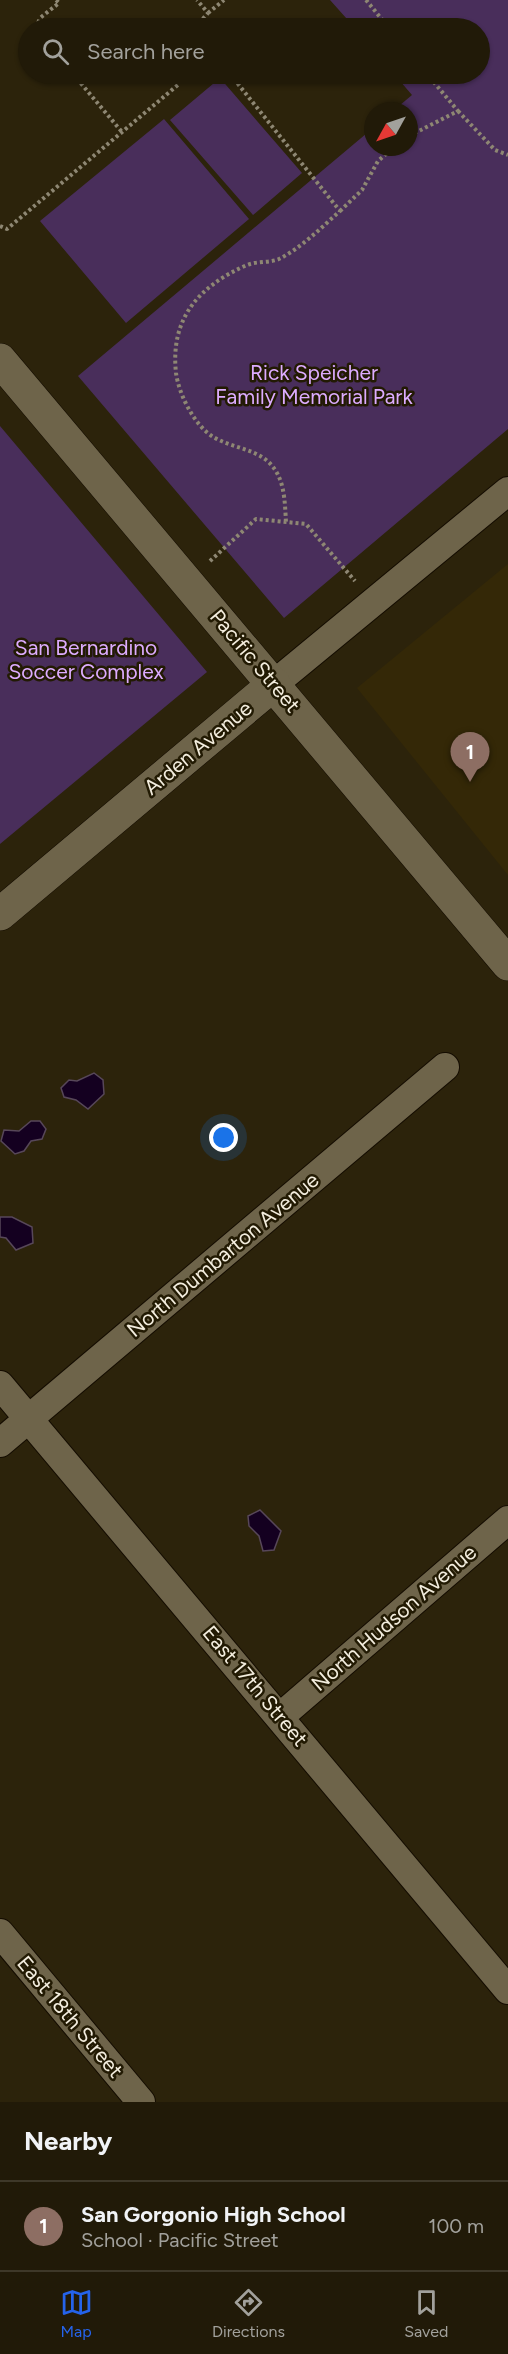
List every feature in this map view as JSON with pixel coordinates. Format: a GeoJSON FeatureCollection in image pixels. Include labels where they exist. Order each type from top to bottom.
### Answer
{"type":"FeatureCollection","features":[{"type":"Feature","properties":{"kind":"street","name":"Pacific Street"},"geometry":{"type":"LineString","coordinates":[[0,360],[508,964]]}},
{"type":"Feature","properties":{"kind":"street","name":"Arden Avenue"},"geometry":{"type":"LineString","coordinates":[[0,914],[508,491]]}},
{"type":"Feature","properties":{"kind":"street","name":"North Dumbarton Avenue"},"geometry":{"type":"LineString","coordinates":[[0,1443],[445,1067]]}},
{"type":"Feature","properties":{"kind":"street","name":"East 17th Street"},"geometry":{"type":"LineString","coordinates":[[0,1385],[281,1716],[508,1990]]}},
{"type":"Feature","properties":{"kind":"street","name":"North Hudson Avenue"},"geometry":{"type":"LineString","coordinates":[[281,1716],[508,1520]]}},
{"type":"Feature","properties":{"kind":"street","name":"East 18th Street"},"geometry":{"type":"LineString","coordinates":[[0,1933],[141,2102]]}},
{"type":"Feature","properties":{"kind":"path"},"geometry":{"type":"LineString","coordinates":[[40,18],[59,3],[56,0]]}},
{"type":"Feature","properties":{"kind":"path"},"geometry":{"type":"LineString","coordinates":[[197,0],[208,13]]}},
{"type":"Feature","properties":{"kind":"path"},"geometry":{"type":"LineString","coordinates":[[204,18],[224,0]]}},
{"type":"Feature","properties":{"kind":"path"},"geometry":{"type":"LineString","coordinates":[[366,0],[381,18]]}},
{"type":"Feature","properties":{"kind":"path"},"geometry":{"type":"LineString","coordinates":[[81,84],[122,132]]}},
{"type":"Feature","properties":{"kind":"path"},"geometry":{"type":"LineString","coordinates":[[0,226],[7,229],[179,84]]}},
{"type":"Feature","properties":{"kind":"path"},"geometry":{"type":"LineString","coordinates":[[238,84],[340,211]]}},
{"type":"Feature","properties":{"kind":"path"},"geometry":{"type":"LineString","coordinates":[[435,84],[495,150],[508,154]]}},
{"type":"Feature","properties":{"kind":"path"},"geometry":{"type":"LineString","coordinates":[[418,131],[458,111]]}},
{"type":"Feature","properties":{"kind":"path"},"geometry":{"type":"LineString","coordinates":[[286,522],[284,497],[278,474],[264,458],[214,437],[192,414],[177,383],[174,355],[181,322],[196,297],[222,277],[250,264],[278,259],[322,228],[362,190],[378,161],[384,156]]}},
{"type":"Feature","properties":{"kind":"path"},"geometry":{"type":"LineString","coordinates":[[187,581],[256,519],[306,524],[374,602]]}},
{"type":"Feature","properties":{"kind":"shaded area"},"geometry":{"type":"Polygon","coordinates":[[[508,564],[508,875],[357,688],[508,564]]]}},
{"type":"Feature","properties":{"kind":"shaded area"},"geometry":{"type":"Polygon","coordinates":[[[94,1073],[103,1080],[104,1094],[88,1109],[76,1100],[64,1097],[61,1088],[69,1080],[77,1081],[94,1073]]]}},
{"type":"Feature","properties":{"kind":"shaded area"},"geometry":{"type":"Polygon","coordinates":[[[31,1121],[40,1121],[46,1129],[42,1139],[31,1141],[24,1151],[15,1154],[1,1141],[4,1130],[19,1131],[31,1121]]]}},
{"type":"Feature","properties":{"kind":"shaded area"},"geometry":{"type":"Polygon","coordinates":[[[0,1217],[12,1217],[32,1227],[33,1243],[16,1250],[6,1238],[0,1237],[0,1217]]]}},
{"type":"Feature","properties":{"kind":"shaded area"},"geometry":{"type":"Polygon","coordinates":[[[260,1510],[281,1531],[274,1550],[263,1551],[259,1536],[249,1526],[248,1516],[260,1510]]]}},
{"type":"Feature","properties":{"kind":"green space","name":"Rick Speicher Family Memorial Park"},"geometry":{"type":"Polygon","coordinates":[[[330,0],[508,0],[508,429],[284,618],[78,376],[364,136],[364,156],[418,156],[418,102],[404,102],[412,95],[403,84],[490,84],[490,18],[346,18],[330,0]]]}},
{"type":"Feature","properties":{"kind":"green space"},"geometry":{"type":"Polygon","coordinates":[[[213,84],[225,84],[302,173],[253,215],[170,120],[213,84]]]}},
{"type":"Feature","properties":{"kind":"green space"},"geometry":{"type":"Polygon","coordinates":[[[164,119],[249,219],[126,323],[40,221],[164,119]]]}},
{"type":"Feature","properties":{"kind":"green space","name":"San Bernardino Soccer Complex"},"geometry":{"type":"Polygon","coordinates":[[[0,426],[207,672],[0,844],[0,426]]]}},
{"type":"Feature","properties":{"kind":"place","name":"San Gorgonio High School"},"geometry":{"type":"Point","coordinates":[470,782]}}]}
